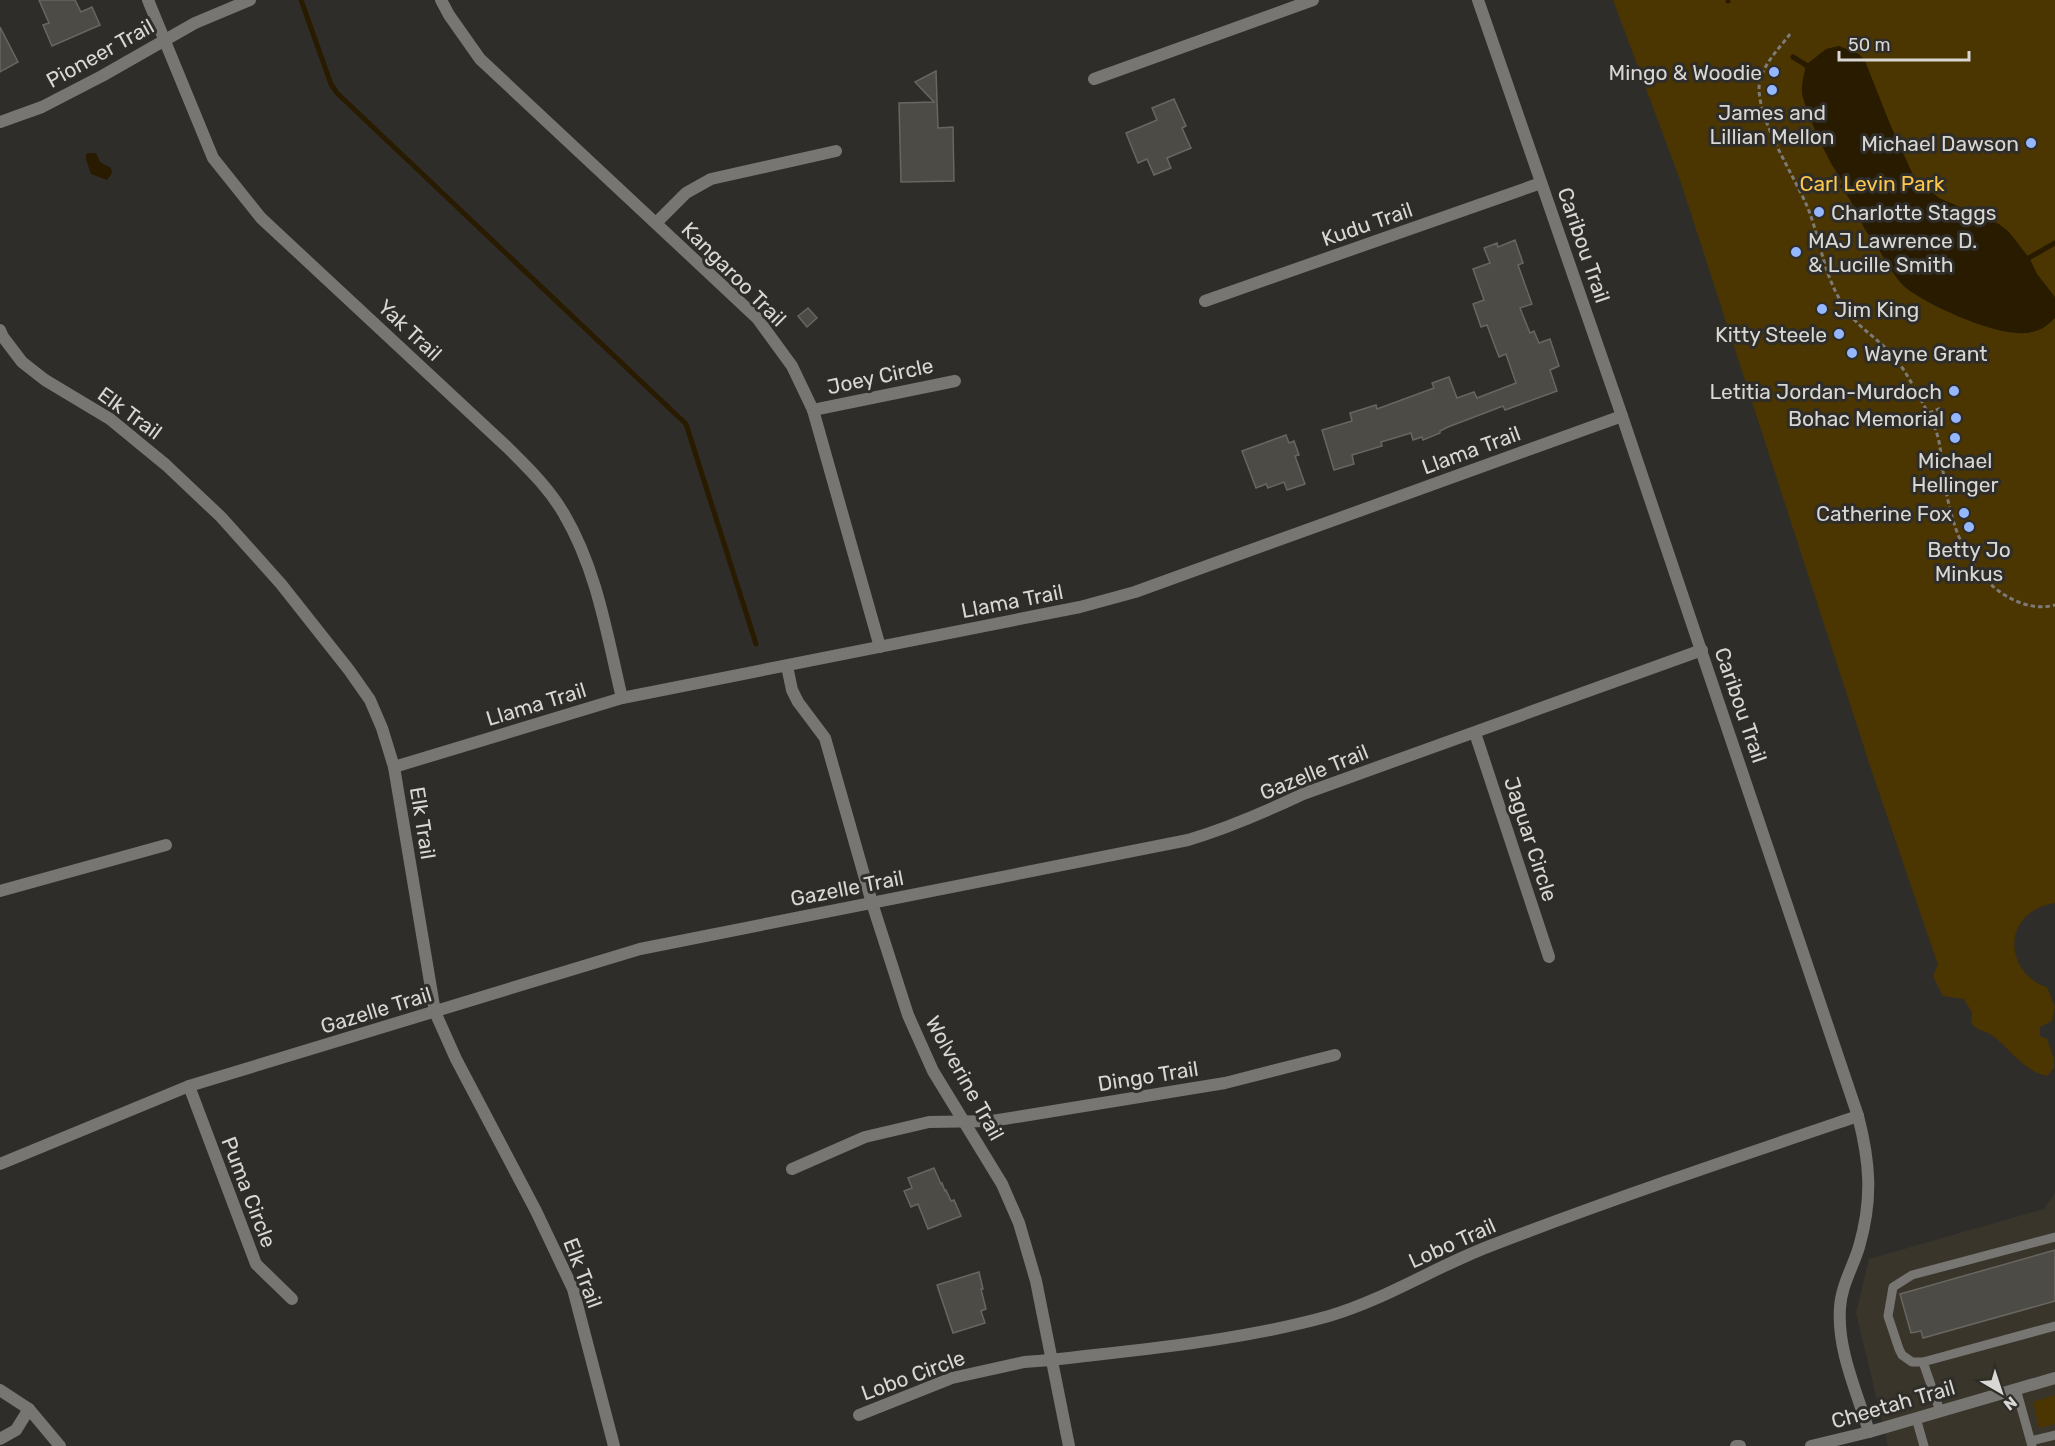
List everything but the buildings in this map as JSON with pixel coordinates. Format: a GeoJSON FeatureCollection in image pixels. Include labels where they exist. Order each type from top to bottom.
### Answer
{"type":"FeatureCollection","features":[{"type":"Feature","properties":{"kind":"street","name":"Yak Trail"},"geometry":{"type":"LineString","coordinates":[[148,0],[213,158],[261,219],[507,447],[537,477],[564,513],[596,587],[622,698]]}},
{"type":"Feature","properties":{"kind":"street","name":"Pioneer Trail"},"geometry":{"type":"LineString","coordinates":[[0,122],[42,107],[195,23],[250,0]]}},
{"type":"Feature","properties":{"kind":"street","name":"Kangaroo Trail"},"geometry":{"type":"LineString","coordinates":[[441,0],[480,59],[757,318],[792,366],[813,410],[880,647]]}},
{"type":"Feature","properties":{"kind":"street"},"geometry":{"type":"LineString","coordinates":[[1094,79],[1313,0]]}},
{"type":"Feature","properties":{"kind":"street","name":"Caribou Trail"},"geometry":{"type":"LineString","coordinates":[[1478,0],[1702,650],[1858,1116],[1867,1152],[1869,1182],[1867,1210],[1859,1246],[1844,1287],[1840,1307],[1840,1331],[1845,1357],[1869,1432]]}},
{"type":"Feature","properties":{"kind":"street"},"geometry":{"type":"LineString","coordinates":[[656,223],[686,193],[711,179],[836,151]]}},
{"type":"Feature","properties":{"kind":"street","name":"Kudu Trail"},"geometry":{"type":"LineString","coordinates":[[1205,301],[1541,183]]}},
{"type":"Feature","properties":{"kind":"street","name":"Elk Trail"},"geometry":{"type":"LineString","coordinates":[[0,330],[22,362],[45,380],[110,419],[166,465],[221,517],[281,584],[370,700],[382,728],[394,767],[435,1012],[456,1059],[536,1210],[573,1289],[614,1446]]}},
{"type":"Feature","properties":{"kind":"street","name":"Joey Circle"},"geometry":{"type":"LineString","coordinates":[[813,410],[956,381]]}},
{"type":"Feature","properties":{"kind":"street","name":"Llama Trail"},"geometry":{"type":"LineString","coordinates":[[394,767],[622,698],[1080,607],[1135,592],[1622,416]]}},
{"type":"Feature","properties":{"kind":"street","name":"Gazelle Trail"},"geometry":{"type":"LineString","coordinates":[[0,1164],[189,1086],[640,949],[1188,840],[1254,818],[1303,794],[1702,650]]}},
{"type":"Feature","properties":{"kind":"street","name":"Wolverine Trail"},"geometry":{"type":"LineString","coordinates":[[786,666],[798,702],[825,738],[872,903],[908,1015],[933,1071],[1002,1184],[1019,1224],[1036,1281],[1069,1446]]}},
{"type":"Feature","properties":{"kind":"street","name":"Jaguar Circle"},"geometry":{"type":"LineString","coordinates":[[1475,733],[1549,957]]}},
{"type":"Feature","properties":{"kind":"street"},"geometry":{"type":"LineString","coordinates":[[0,891],[166,845]]}},
{"type":"Feature","properties":{"kind":"street","name":"Dingo Trail"},"geometry":{"type":"LineString","coordinates":[[792,1169],[865,1137],[929,1122],[993,1121],[1225,1083],[1335,1055]]}},
{"type":"Feature","properties":{"kind":"street","name":"Puma Circle"},"geometry":{"type":"LineString","coordinates":[[189,1086],[256,1264],[292,1299]]}},
{"type":"Feature","properties":{"kind":"street","name":"Lobo Trail"},"geometry":{"type":"LineString","coordinates":[[1051,1360],[1270,1331],[1331,1316],[1379,1298],[1492,1245],[1858,1116]]}},
{"type":"Feature","properties":{"kind":"street","name":"Lobo Circle"},"geometry":{"type":"LineString","coordinates":[[859,1415],[952,1378],[1024,1362],[1051,1360]]}},
{"type":"Feature","properties":{"kind":"street","name":"Cheetah Trail"},"geometry":{"type":"LineString","coordinates":[[1811,1446],[1869,1432],[2055,1378]]}},
{"type":"Feature","properties":{"kind":"street"},"geometry":{"type":"LineString","coordinates":[[0,1390],[29,1409],[60,1446]]}},
{"type":"Feature","properties":{"kind":"street"},"geometry":{"type":"LineString","coordinates":[[0,1439],[16,1430],[29,1409]]}},
{"type":"Feature","properties":{"kind":"lane"},"geometry":{"type":"LineString","coordinates":[[2055,1237],[1912,1275],[1893,1287],[1888,1316],[1902,1355],[1912,1362],[1923,1362],[2055,1326]]}},
{"type":"Feature","properties":{"kind":"lane"},"geometry":{"type":"LineString","coordinates":[[1923,1362],[1940,1411]]}},
{"type":"Feature","properties":{"kind":"lane"},"geometry":{"type":"LineString","coordinates":[[2016,1389],[2031,1444],[2055,1435]]}},
{"type":"Feature","properties":{"kind":"lane"},"geometry":{"type":"LineString","coordinates":[[1916,1418],[1924,1446]]}},
{"type":"Feature","properties":{"kind":"path"},"geometry":{"type":"LineString","coordinates":[[1791,34],[1763,72],[1759,86],[1760,99],[1816,229],[1832,288],[1847,311],[1893,356],[1928,413],[1936,431],[1957,533],[1972,563],[1992,586],[2016,601],[2046,608],[2055,605]]}},
{"type":"Feature","properties":{"kind":"path"},"geometry":{"type":"LineString","coordinates":[[1928,413],[1941,408]]}},
{"type":"Feature","properties":{"kind":"shaded area"},"geometry":{"type":"Polygon","coordinates":[[[1839,46],[1859,54],[1865,61],[1914,177],[1939,198],[1999,224],[2009,232],[2030,259],[2037,274],[2055,297],[2055,318],[2042,329],[2019,333],[2003,331],[1967,320],[1931,304],[1906,288],[1898,279],[1840,187],[1842,182],[1840,177],[1818,137],[1802,94],[1806,65],[1826,49],[1839,46]]]}},
{"type":"Feature","properties":{"kind":"shaded area"},"geometry":{"type":"Polygon","coordinates":[[[96,153],[100,162],[111,168],[112,173],[107,180],[91,174],[86,159],[86,154],[96,153]]]}},
{"type":"Feature","properties":{"kind":"shaded area"},"geometry":{"type":"Polygon","coordinates":[[[2055,1193],[2055,1446],[1888,1446],[1856,1313],[1869,1259],[2044,1209],[2055,1193]]]}},
{"type":"Feature","properties":{"kind":"green space","name":"Carl Levin Park"},"geometry":{"type":"Polygon","coordinates":[[[1613,0],[2055,0],[2055,903],[2038,908],[2023,920],[2014,942],[2019,964],[2035,982],[2047,987],[2055,1007],[2052,1021],[2040,1027],[2040,1036],[2047,1039],[2054,1059],[2054,1068],[2047,1076],[2032,1070],[1994,1037],[1976,1028],[1971,1022],[1972,1013],[1964,999],[1943,996],[1933,976],[1938,965],[1872,772],[1680,180],[1613,0]]]}},
{"type":"Feature","properties":{"kind":"green space"},"geometry":{"type":"Polygon","coordinates":[[[2055,1395],[2055,1424],[2039,1428],[2033,1402],[2055,1395]]]}},
{"type":"Feature","properties":{"kind":"waterway"},"geometry":{"type":"LineString","coordinates":[[301,0],[331,84],[337,93],[686,424],[756,644]]}},
{"type":"Feature","properties":{"kind":"waterway"},"geometry":{"type":"LineString","coordinates":[[1793,57],[1806,65],[1809,71]]}},
{"type":"Feature","properties":{"kind":"waterway"},"geometry":{"type":"LineString","coordinates":[[2025,260],[2055,243]]}},
{"type":"Feature","properties":{"kind":"place","name":"Mingo & Woodie"},"geometry":{"type":"Point","coordinates":[1774,72]}},
{"type":"Feature","properties":{"kind":"place","name":"James and Lillian Mellon"},"geometry":{"type":"Point","coordinates":[1772,90]}},
{"type":"Feature","properties":{"kind":"place","name":"Michael Dawson"},"geometry":{"type":"Point","coordinates":[2031,143]}},
{"type":"Feature","properties":{"kind":"place","name":"Charlotte Staggs"},"geometry":{"type":"Point","coordinates":[1819,212]}},
{"type":"Feature","properties":{"kind":"place","name":"MAJ Lawrence D. & Lucille Smith"},"geometry":{"type":"Point","coordinates":[1796,252]}},
{"type":"Feature","properties":{"kind":"place","name":"Jim King"},"geometry":{"type":"Point","coordinates":[1822,309]}},
{"type":"Feature","properties":{"kind":"place","name":"Kitty Steele"},"geometry":{"type":"Point","coordinates":[1839,334]}},
{"type":"Feature","properties":{"kind":"place","name":"Wayne Grant"},"geometry":{"type":"Point","coordinates":[1852,353]}},
{"type":"Feature","properties":{"kind":"place","name":"Letitia Jordan-Murdoch"},"geometry":{"type":"Point","coordinates":[1954,391]}},
{"type":"Feature","properties":{"kind":"place","name":"Bohac Memorial"},"geometry":{"type":"Point","coordinates":[1956,418]}},
{"type":"Feature","properties":{"kind":"place","name":"Michael Hellinger"},"geometry":{"type":"Point","coordinates":[1955,438]}},
{"type":"Feature","properties":{"kind":"place","name":"Catherine Fox"},"geometry":{"type":"Point","coordinates":[1964,513]}},
{"type":"Feature","properties":{"kind":"place","name":"Betty Jo Minkus"},"geometry":{"type":"Point","coordinates":[1969,527]}}]}
